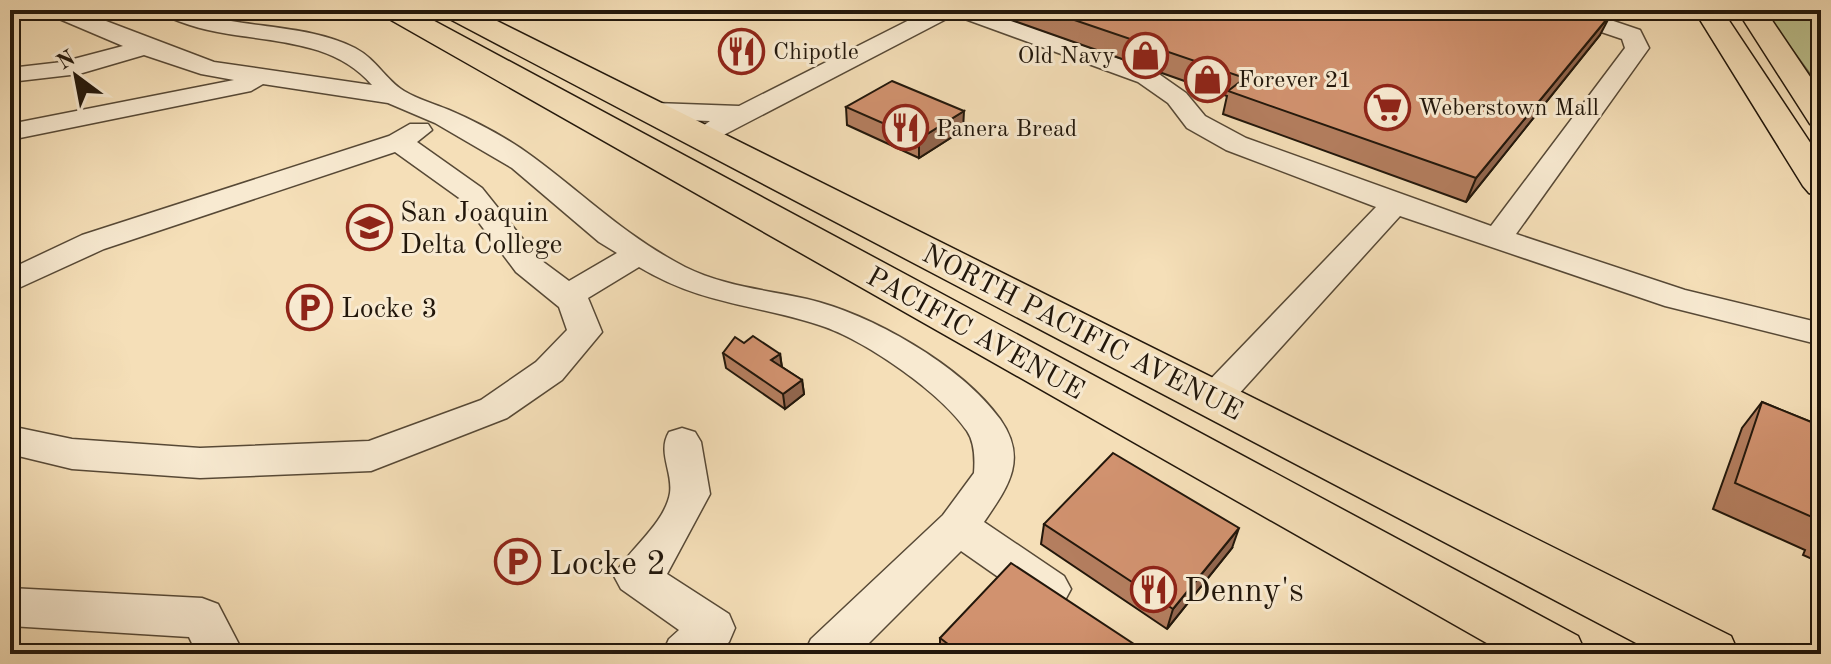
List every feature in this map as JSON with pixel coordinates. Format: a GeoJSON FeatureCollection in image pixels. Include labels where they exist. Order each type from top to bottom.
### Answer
{"type":"FeatureCollection","features":[{"type":"Feature","properties":{"kind":"main road","name":"PACIFIC AVENUE"},"geometry":{"type":"LineString","coordinates":[[394,10],[1558,654]]}},
{"type":"Feature","properties":{"kind":"main road","name":"NORTH PACIFIC AVENUE"},"geometry":{"type":"LineString","coordinates":[[454,10],[1711,654]]}},
{"type":"Feature","properties":{"kind":"main road"},"geometry":{"type":"LineString","coordinates":[[1751,10],[1821,117]]}},
{"type":"Feature","properties":{"kind":"main road"},"geometry":{"type":"LineString","coordinates":[[1704,11],[1821,186]]}},
{"type":"Feature","properties":{"kind":"main road"},"geometry":{"type":"LineString","coordinates":[[524,82],[549,83],[647,135],[703,135]]}},
{"type":"Feature","properties":{"kind":"street"},"geometry":{"type":"LineString","coordinates":[[58,10],[145,46],[229,73],[394,96],[444,117],[522,162],[610,236],[676,275],[727,294],[807,310],[841,321],[903,355],[955,395],[986,428],[994,457],[994,476],[958,527],[827,654]]}},
{"type":"Feature","properties":{"kind":"street"},"geometry":{"type":"LineString","coordinates":[[171,10],[205,22],[314,40],[348,53],[379,73],[394,96]]}},
{"type":"Feature","properties":{"kind":"street"},"geometry":{"type":"LineString","coordinates":[[703,135],[946,10]]}},
{"type":"Feature","properties":{"kind":"street"},"geometry":{"type":"LineString","coordinates":[[961,10],[1147,77],[1166,88],[1196,122],[1214,134],[1395,204],[1677,299],[1821,334]]}},
{"type":"Feature","properties":{"kind":"street"},"geometry":{"type":"LineString","coordinates":[[1497,239],[1637,48],[1632,35],[1616,27],[1559,10]]}},
{"type":"Feature","properties":{"kind":"street"},"geometry":{"type":"LineString","coordinates":[[10,75],[63,72],[107,61],[145,46]]}},
{"type":"Feature","properties":{"kind":"street"},"geometry":{"type":"LineString","coordinates":[[174,98],[229,73]]}},
{"type":"Feature","properties":{"kind":"street"},"geometry":{"type":"LineString","coordinates":[[10,132],[275,80]]}},
{"type":"Feature","properties":{"kind":"street"},"geometry":{"type":"LineString","coordinates":[[655,111],[745,113]]}},
{"type":"Feature","properties":{"kind":"street"},"geometry":{"type":"LineString","coordinates":[[745,113],[740,139],[762,166]]}},
{"type":"Feature","properties":{"kind":"street"},"geometry":{"type":"LineString","coordinates":[[10,282],[93,242],[399,142],[444,117]]}},
{"type":"Feature","properties":{"kind":"street"},"geometry":{"type":"LineString","coordinates":[[10,440],[72,454],[200,463],[371,456],[494,409],[549,371],[585,332],[574,302],[527,265],[472,194],[399,142]]}},
{"type":"Feature","properties":{"kind":"street"},"geometry":{"type":"LineString","coordinates":[[1214,398],[1395,204]]}},
{"type":"Feature","properties":{"kind":"street"},"geometry":{"type":"LineString","coordinates":[[566,297],[638,254]]}},
{"type":"Feature","properties":{"kind":"street"},"geometry":{"type":"LineString","coordinates":[[682,442],[690,494],[657,557],[636,576],[713,628],[685,654]]}},
{"type":"Feature","properties":{"kind":"street"},"geometry":{"type":"LineString","coordinates":[[958,527],[1083,612]]}},
{"type":"Feature","properties":{"kind":"street"},"geometry":{"type":"LineString","coordinates":[[10,607],[202,618],[221,654]]}},
{"type":"Feature","properties":{"kind":"green space"},"geometry":{"type":"Polygon","coordinates":[[[1763,10],[1821,10],[1821,89],[1763,10]]]}},
{"type":"Feature","properties":{"kind":"building","name":"Weberstown Mall"},"geometry":{"type":"Polygon","coordinates":[[[1045,10],[1597,10],[1611,14],[1476,178],[1228,91],[1245,78],[1045,10]]]}},
{"type":"Feature","properties":{"kind":"building"},"geometry":{"type":"Polygon","coordinates":[[[892,81],[964,111],[919,139],[846,107],[892,81]]]}},
{"type":"Feature","properties":{"kind":"building"},"geometry":{"type":"Polygon","coordinates":[[[753,336],[780,354],[771,360],[802,380],[783,394],[723,353],[735,337],[744,343],[753,336]]]}},
{"type":"Feature","properties":{"kind":"building"},"geometry":{"type":"Polygon","coordinates":[[[1762,402],[1821,426],[1821,521],[1735,483],[1762,402]]]}},
{"type":"Feature","properties":{"kind":"building","name":"Denny's"},"geometry":{"type":"Polygon","coordinates":[[[1113,453],[1239,528],[1173,609],[1044,524],[1113,453]]]}},
{"type":"Feature","properties":{"kind":"building"},"geometry":{"type":"Polygon","coordinates":[[[1011,563],[1149,654],[961,654],[940,638],[1011,563]]]}},
{"type":"Feature","properties":{"kind":"place","name":"Chipotle"},"geometry":{"type":"Point","coordinates":[742,51]}},
{"type":"Feature","properties":{"kind":"place","name":"Old Navy"},"geometry":{"type":"Point","coordinates":[1146,55]}},
{"type":"Feature","properties":{"kind":"place","name":"Forever 21"},"geometry":{"type":"Point","coordinates":[1207,79]}},
{"type":"Feature","properties":{"kind":"place","name":"Weberstown Mall"},"geometry":{"type":"Point","coordinates":[1387,107]}},
{"type":"Feature","properties":{"kind":"place","name":"Panera Bread"},"geometry":{"type":"Point","coordinates":[905,128]}},
{"type":"Feature","properties":{"kind":"place","name":"San Joaquin Delta College"},"geometry":{"type":"Point","coordinates":[369,227]}},
{"type":"Feature","properties":{"kind":"place","name":"Locke 3"},"geometry":{"type":"Point","coordinates":[310,307]}},
{"type":"Feature","properties":{"kind":"place","name":"Locke 2"},"geometry":{"type":"Point","coordinates":[518,562]}},
{"type":"Feature","properties":{"kind":"place","name":"Denny's"},"geometry":{"type":"Point","coordinates":[1153,589]}}]}
